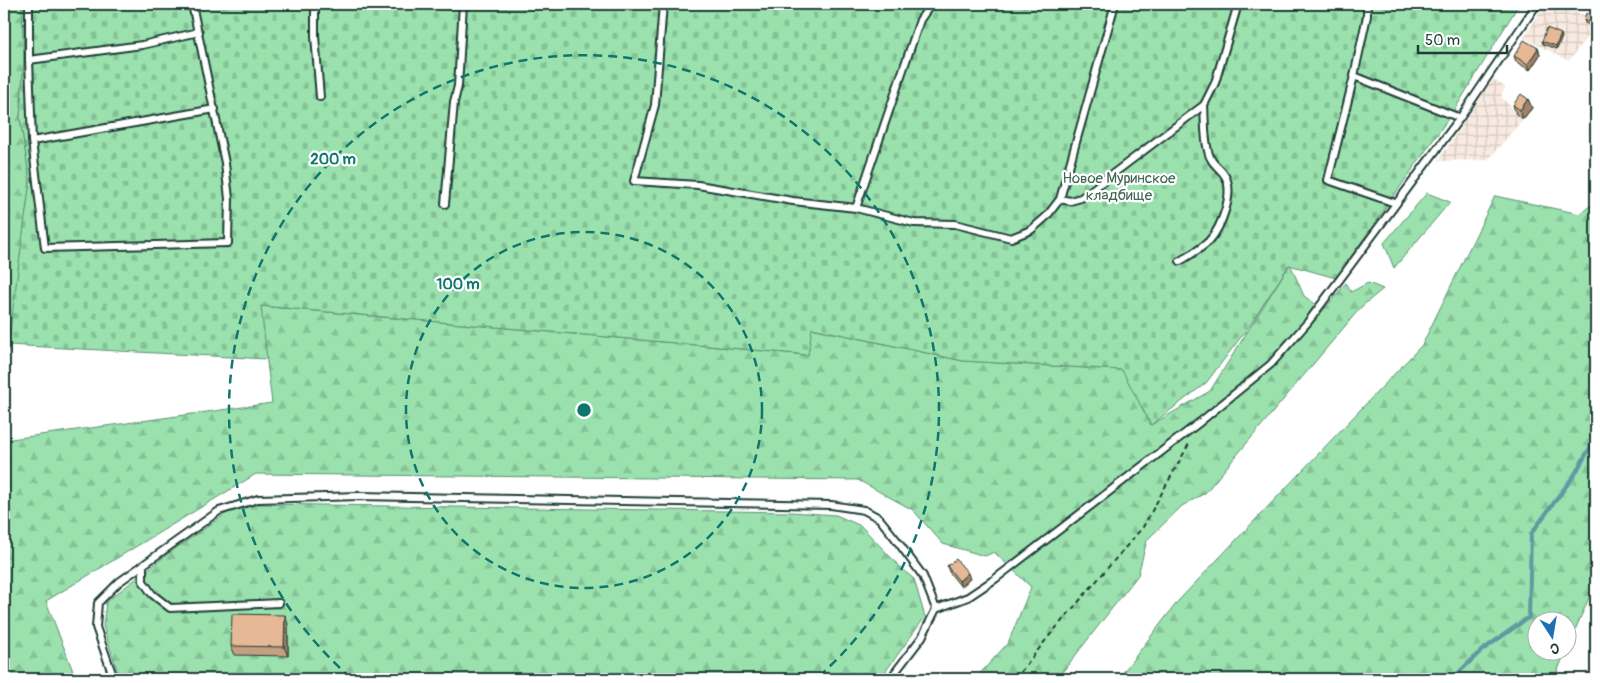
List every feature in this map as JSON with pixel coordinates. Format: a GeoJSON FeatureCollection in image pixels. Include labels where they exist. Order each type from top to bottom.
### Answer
{"type":"FeatureCollection","features":[{"type":"Feature","properties":{"kind":"lane"},"geometry":{"type":"LineString","coordinates":[[29,4],[32,141],[45,248],[228,244],[229,199],[225,163],[192,4]]}},
{"type":"Feature","properties":{"kind":"lane"},"geometry":{"type":"LineString","coordinates":[[315,4],[315,36],[320,97]]}},
{"type":"Feature","properties":{"kind":"lane"},"geometry":{"type":"LineString","coordinates":[[445,204],[454,102],[458,86],[463,4]]}},
{"type":"Feature","properties":{"kind":"lane"},"geometry":{"type":"LineString","coordinates":[[663,4],[655,105],[634,181],[698,185],[793,201],[856,208],[914,222],[955,224],[1011,238],[1032,230],[1047,216],[1060,199],[1114,4]]}},
{"type":"Feature","properties":{"kind":"lane"},"geometry":{"type":"LineString","coordinates":[[856,208],[920,20],[930,4]]}},
{"type":"Feature","properties":{"kind":"lane"},"geometry":{"type":"LineString","coordinates":[[1060,199],[1081,198],[1204,105],[1215,83],[1238,4]]}},
{"type":"Feature","properties":{"kind":"lane"},"geometry":{"type":"LineString","coordinates":[[1367,4],[1367,16],[1354,76],[1328,180],[1395,203]]}},
{"type":"Feature","properties":{"kind":"lane"},"geometry":{"type":"LineString","coordinates":[[890,679],[922,637],[936,609],[968,597],[995,579],[1200,422],[1271,364],[1308,322],[1460,118],[1537,4]]}},
{"type":"Feature","properties":{"kind":"lane"},"geometry":{"type":"LineString","coordinates":[[29,60],[142,45],[199,32]]}},
{"type":"Feature","properties":{"kind":"lane"},"geometry":{"type":"LineString","coordinates":[[1354,76],[1460,118]]}},
{"type":"Feature","properties":{"kind":"lane"},"geometry":{"type":"LineString","coordinates":[[1180,261],[1207,242],[1218,230],[1228,199],[1229,186],[1225,175],[1215,166],[1208,153],[1205,137],[1204,105]]}},
{"type":"Feature","properties":{"kind":"lane"},"geometry":{"type":"LineString","coordinates":[[32,141],[215,109]]}},
{"type":"Feature","properties":{"kind":"lane"},"geometry":{"type":"LineString","coordinates":[[114,679],[96,627],[98,603],[119,582],[219,511],[258,499],[359,496],[831,505],[864,510],[879,518],[923,576],[936,609]]}},
{"type":"Feature","properties":{"kind":"lane"},"geometry":{"type":"LineString","coordinates":[[143,565],[143,580],[152,594],[170,608],[279,603]]}},
{"type":"Feature","properties":{"kind":"path"},"geometry":{"type":"LineString","coordinates":[[1015,679],[1049,636],[1143,527],[1192,438]]}},
{"type":"Feature","properties":{"kind":"shaded area"},"geometry":{"type":"Polygon","coordinates":[[[1545,4],[1587,16],[1585,23],[1595,27],[1569,61],[1524,38],[1545,4]]]}},
{"type":"Feature","properties":{"kind":"shaded area"},"geometry":{"type":"Polygon","coordinates":[[[1493,79],[1505,87],[1501,97],[1523,119],[1488,160],[1438,161],[1493,79]]]}},
{"type":"Feature","properties":{"kind":"green space"},"geometry":{"type":"Polygon","coordinates":[[[4,4],[22,4],[24,58],[20,118],[30,181],[4,385],[4,4]]]}},
{"type":"Feature","properties":{"kind":"green space","name":"Новое Муринское кладбище"},"geometry":{"type":"Polygon","coordinates":[[[22,4],[1519,4],[1455,109],[1336,278],[1289,265],[1250,325],[1206,383],[1151,425],[1122,370],[963,361],[812,328],[808,355],[261,306],[267,359],[8,345],[30,181],[20,118],[24,58],[22,4]]]}},
{"type":"Feature","properties":{"kind":"green space"},"geometry":{"type":"Polygon","coordinates":[[[1427,193],[1450,202],[1394,268],[1384,243],[1427,193]]]}},
{"type":"Feature","properties":{"kind":"green space"},"geometry":{"type":"Polygon","coordinates":[[[1495,196],[1580,214],[1596,201],[1596,582],[1578,623],[1578,610],[1528,610],[1528,660],[1562,660],[1554,679],[1118,679],[1179,600],[1422,345],[1495,196]]]}},
{"type":"Feature","properties":{"kind":"green space"},"geometry":{"type":"Polygon","coordinates":[[[1290,264],[1304,296],[1319,307],[1321,313],[1346,283],[1351,292],[1368,283],[1383,289],[1361,307],[1205,493],[1182,506],[1147,540],[1138,575],[1057,679],[975,679],[1008,643],[1031,587],[994,552],[985,556],[943,544],[913,510],[858,480],[256,474],[46,601],[76,679],[4,679],[4,440],[272,403],[260,306],[808,355],[811,328],[963,361],[1123,370],[1151,425],[1210,391],[1290,264]]]}},
{"type":"Feature","properties":{"kind":"green space"},"geometry":{"type":"Polygon","coordinates":[[[257,504],[790,512],[836,515],[861,526],[914,579],[925,617],[880,679],[120,679],[103,626],[106,602],[169,553],[227,513],[257,504]]]}},
{"type":"Feature","properties":{"kind":"building"},"geometry":{"type":"Polygon","coordinates":[[[1490,4],[1503,4],[1491,7],[1490,4]]]}},
{"type":"Feature","properties":{"kind":"building"},"geometry":{"type":"Polygon","coordinates":[[[1586,13],[1596,17],[1594,24],[1584,20],[1586,13]]]}},
{"type":"Feature","properties":{"kind":"building"},"geometry":{"type":"Polygon","coordinates":[[[1547,28],[1561,34],[1556,46],[1542,41],[1547,28]]]}},
{"type":"Feature","properties":{"kind":"building"},"geometry":{"type":"Polygon","coordinates":[[[1524,40],[1538,48],[1528,64],[1514,56],[1524,40]]]}},
{"type":"Feature","properties":{"kind":"building"},"geometry":{"type":"Polygon","coordinates":[[[1521,94],[1528,99],[1520,110],[1513,105],[1521,94]]]}},
{"type":"Feature","properties":{"kind":"building"},"geometry":{"type":"Polygon","coordinates":[[[956,559],[968,573],[959,581],[947,566],[956,559]]]}},
{"type":"Feature","properties":{"kind":"building"},"geometry":{"type":"Polygon","coordinates":[[[232,614],[285,615],[284,647],[231,646],[232,614]]]}},
{"type":"Feature","properties":{"kind":"waterway"},"geometry":{"type":"LineString","coordinates":[[1452,679],[1481,651],[1529,617],[1531,534],[1575,474],[1596,437]]}}]}
